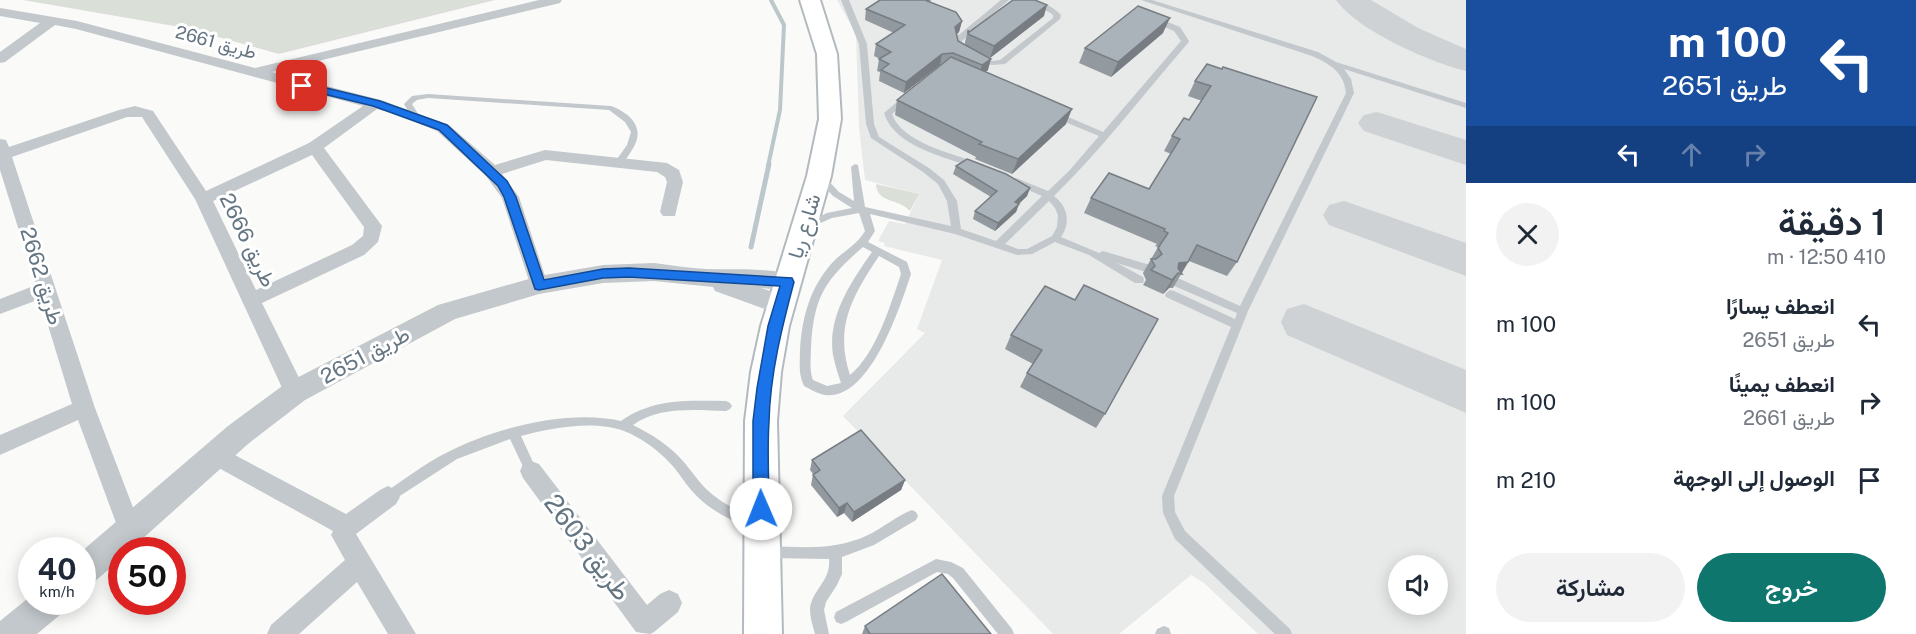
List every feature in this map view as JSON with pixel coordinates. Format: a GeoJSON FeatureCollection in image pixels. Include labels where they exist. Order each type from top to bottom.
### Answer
{"type":"FeatureCollection","features":[{"type":"Feature","properties":{"kind":"main road","name":"شارع ريا"},"geometry":{"type":"LineString","coordinates":[[763,634],[761,421],[766,372],[784,293],[819,176],[830,119],[827,54],[810,0]]}},
{"type":"Feature","properties":{"kind":"street"},"geometry":{"type":"LineString","coordinates":[[254,72],[555,0]]}},
{"type":"Feature","properties":{"kind":"street","name":"طريق 2661"},"geometry":{"type":"LineString","coordinates":[[0,12],[54,20],[376,103],[443,128],[492,172],[510,197],[539,285]]}},
{"type":"Feature","properties":{"kind":"street"},"geometry":{"type":"LineString","coordinates":[[0,59],[20,42],[54,20]]}},
{"type":"Feature","properties":{"kind":"street"},"geometry":{"type":"LineString","coordinates":[[204,198],[315,147],[376,103]]}},
{"type":"Feature","properties":{"kind":"street","name":"طريق 2666"},"geometry":{"type":"LineString","coordinates":[[2,149],[124,113],[135,111],[148,114],[204,198],[295,392]]}},
{"type":"Feature","properties":{"kind":"street"},"geometry":{"type":"LineString","coordinates":[[252,300],[358,250],[372,238],[373,226],[315,147]]}},
{"type":"Feature","properties":{"kind":"street","name":"طريق 2662"},"geometry":{"type":"LineString","coordinates":[[2,149],[84,408],[130,531]]}},
{"type":"Feature","properties":{"kind":"street"},"geometry":{"type":"LineString","coordinates":[[492,172],[545,155],[661,167],[673,174],[675,182],[669,212]]}},
{"type":"Feature","properties":{"kind":"street","name":"طريق 2651"},"geometry":{"type":"LineString","coordinates":[[96,560],[216,455],[295,392],[447,312],[539,285],[620,273],[654,272],[707,278],[784,293]]}},
{"type":"Feature","properties":{"kind":"street"},"geometry":{"type":"LineString","coordinates":[[0,307],[46,289]]}},
{"type":"Feature","properties":{"kind":"street"},"geometry":{"type":"LineString","coordinates":[[0,445],[84,408]]}},
{"type":"Feature","properties":{"kind":"street"},"geometry":{"type":"LineString","coordinates":[[216,455],[348,527]]}},
{"type":"Feature","properties":{"kind":"street","name":"طريق 2603"},"geometry":{"type":"LineString","coordinates":[[531,471],[639,628],[669,603]]}},
{"type":"Feature","properties":{"kind":"street"},"geometry":{"type":"LineString","coordinates":[[388,497],[348,527],[343,536],[403,634]]}},
{"type":"Feature","properties":{"kind":"street"},"geometry":{"type":"LineString","coordinates":[[280,634],[360,563]]}},
{"type":"Feature","properties":{"kind":"street"},"geometry":{"type":"LineString","coordinates":[[11,634],[34,615]]}},
{"type":"Feature","properties":{"kind":"lane"},"geometry":{"type":"LineString","coordinates":[[845,0],[863,44],[870,124],[875,138],[941,182],[952,201],[957,231]]}},
{"type":"Feature","properties":{"kind":"lane"},"geometry":{"type":"LineString","coordinates":[[1005,0],[958,40],[958,48],[985,62],[1002,63],[1056,19],[1057,15],[1042,2],[1028,0]]}},
{"type":"Feature","properties":{"kind":"lane"},"geometry":{"type":"LineString","coordinates":[[1145,0],[1297,46],[1334,63],[1466,106]]}},
{"type":"Feature","properties":{"kind":"lane"},"geometry":{"type":"LineString","coordinates":[[998,245],[1105,136],[1126,108],[1185,41],[1177,29],[1149,18]]}},
{"type":"Feature","properties":{"kind":"lane"},"geometry":{"type":"LineString","coordinates":[[1285,634],[1189,546],[1173,524],[1169,513],[1168,496],[1243,312],[1350,93],[1350,83],[1334,63]]}},
{"type":"Feature","properties":{"kind":"lane"},"geometry":{"type":"LineString","coordinates":[[916,91],[888,113],[889,121],[898,132],[922,145],[985,169]]}},
{"type":"Feature","properties":{"kind":"lane"},"geometry":{"type":"LineString","coordinates":[[417,117],[408,104],[416,98],[428,96],[611,108],[627,118],[636,133],[636,140],[619,162]]}},
{"type":"Feature","properties":{"kind":"lane"},"geometry":{"type":"LineString","coordinates":[[1050,112],[1105,136]]}},
{"type":"Feature","properties":{"kind":"lane"},"geometry":{"type":"LineString","coordinates":[[855,167],[859,205],[870,231],[863,243],[847,254],[826,276],[813,299],[806,327],[805,374],[808,383],[819,390],[831,393],[840,391],[880,344],[906,274],[903,265],[863,243]]}},
{"type":"Feature","properties":{"kind":"lane"},"geometry":{"type":"LineString","coordinates":[[819,176],[836,194],[861,209],[957,231],[1017,252],[1029,252],[1055,238],[1062,225],[1060,209],[1049,195],[1004,177]]}},
{"type":"Feature","properties":{"kind":"lane"},"geometry":{"type":"LineString","coordinates":[[803,227],[831,215],[861,209]]}},
{"type":"Feature","properties":{"kind":"lane"},"geometry":{"type":"LineString","coordinates":[[1055,238],[1092,253],[1146,268]]}},
{"type":"Feature","properties":{"kind":"lane"},"geometry":{"type":"LineString","coordinates":[[848,384],[838,353],[838,329],[855,286],[877,252]]}},
{"type":"Feature","properties":{"kind":"lane"},"geometry":{"type":"LineString","coordinates":[[1092,253],[1139,280]]}},
{"type":"Feature","properties":{"kind":"lane"},"geometry":{"type":"LineString","coordinates":[[1176,282],[1243,312]]}},
{"type":"Feature","properties":{"kind":"lane"},"geometry":{"type":"LineString","coordinates":[[1170,294],[1238,325]]}},
{"type":"Feature","properties":{"kind":"lane"},"geometry":{"type":"LineString","coordinates":[[622,426],[642,413],[654,410],[726,406]]}},
{"type":"Feature","properties":{"kind":"lane"},"geometry":{"type":"LineString","coordinates":[[388,497],[460,452],[513,433],[550,423],[590,421],[622,426],[642,434],[675,460],[688,479],[718,507],[737,517],[762,539],[835,552],[863,543],[912,516]]}},
{"type":"Feature","properties":{"kind":"lane"},"geometry":{"type":"LineString","coordinates":[[513,433],[531,471]]}},
{"type":"Feature","properties":{"kind":"lane"},"geometry":{"type":"LineString","coordinates":[[822,634],[817,610],[818,604],[836,574],[835,552]]}},
{"type":"Feature","properties":{"kind":"lane"},"geometry":{"type":"LineString","coordinates":[[841,617],[936,565],[951,568],[958,573],[1007,634]]}},
{"type":"Feature","properties":{"kind":"shaded area"},"geometry":{"type":"Polygon","coordinates":[[[23,0],[495,0],[279,54],[186,28],[23,0]]]}},
{"type":"Feature","properties":{"kind":"shaded area"},"geometry":{"type":"Polygon","coordinates":[[[837,0],[1466,0],[1466,634],[1258,634],[1204,583],[1191,575],[1119,634],[1053,634],[843,416],[925,333],[917,329],[942,260],[884,246],[885,243],[878,241],[889,221],[905,224],[919,194],[865,180],[859,127],[856,34],[837,0]]]}},
{"type":"Feature","properties":{"kind":"shaded area"},"geometry":{"type":"Polygon","coordinates":[[[876,184],[919,194],[910,211],[880,195],[876,184]]]}},
{"type":"Feature","properties":{"kind":"building"},"geometry":{"type":"Polygon","coordinates":[[[880,0],[928,0],[956,12],[962,21],[955,27],[958,41],[991,59],[982,65],[953,53],[942,54],[906,82],[881,70],[889,64],[879,59],[891,52],[876,44],[905,25],[866,9],[880,0]]]}},
{"type":"Feature","properties":{"kind":"building"},"geometry":{"type":"Polygon","coordinates":[[[1013,0],[1035,0],[1047,5],[994,46],[968,34],[968,30],[969,32],[1013,0]]]}},
{"type":"Feature","properties":{"kind":"building"},"geometry":{"type":"Polygon","coordinates":[[[1138,6],[1170,18],[1118,62],[1085,48],[1138,6]]]}},
{"type":"Feature","properties":{"kind":"building"},"geometry":{"type":"Polygon","coordinates":[[[951,57],[1072,109],[1018,159],[979,144],[982,142],[897,100],[951,57]]]}},
{"type":"Feature","properties":{"kind":"building"},"geometry":{"type":"Polygon","coordinates":[[[1207,64],[1317,97],[1237,262],[1197,245],[1188,262],[1179,263],[1178,268],[1182,274],[1178,273],[1172,280],[1151,270],[1155,266],[1151,259],[1156,259],[1162,254],[1158,248],[1168,233],[1164,231],[1165,229],[1091,198],[1109,173],[1149,189],[1180,139],[1172,136],[1184,118],[1189,120],[1211,86],[1195,81],[1207,64]]]}},
{"type":"Feature","properties":{"kind":"building"},"geometry":{"type":"Polygon","coordinates":[[[967,159],[1006,174],[1030,188],[1015,202],[1019,204],[998,223],[975,211],[997,191],[956,166],[967,159]]]}},
{"type":"Feature","properties":{"kind":"building"},"geometry":{"type":"Polygon","coordinates":[[[1084,285],[1158,319],[1105,414],[1027,373],[1042,350],[1011,335],[1045,286],[1075,300],[1084,285]]]}},
{"type":"Feature","properties":{"kind":"building"},"geometry":{"type":"Polygon","coordinates":[[[861,430],[905,480],[854,512],[847,503],[839,508],[813,475],[820,470],[812,460],[861,430]]]}},
{"type":"Feature","properties":{"kind":"building"},"geometry":{"type":"Polygon","coordinates":[[[942,574],[991,634],[870,634],[865,626],[942,574]]]}},
{"type":"Feature","properties":{"kind":"waterway"},"geometry":{"type":"LineString","coordinates":[[768,166],[780,110],[784,25],[771,0]]}},
{"type":"Feature","properties":{"kind":"waterway"},"geometry":{"type":"LineString","coordinates":[[751,247],[769,164]]}},
{"type":"Feature","properties":{"kind":"taxiway"},"geometry":{"type":"LineString","coordinates":[[1352,0],[1378,19],[1406,35],[1466,61]]}},
{"type":"Feature","properties":{"kind":"taxiway"},"geometry":{"type":"LineString","coordinates":[[1377,123],[1466,153]]}},
{"type":"Feature","properties":{"kind":"taxiway"},"geometry":{"type":"LineString","coordinates":[[1344,215],[1466,260]]}},
{"type":"Feature","properties":{"kind":"taxiway"},"geometry":{"type":"LineString","coordinates":[[1304,322],[1466,392]]}},
{"type":"Feature","properties":{"kind":"route"},"geometry":{"type":"LineString","coordinates":[[302,86],[376,103],[443,128],[503,184],[510,197],[539,285],[603,274],[654,272],[707,278],[788,282],[775,326],[766,372],[761,421],[761,509]]}}]}
